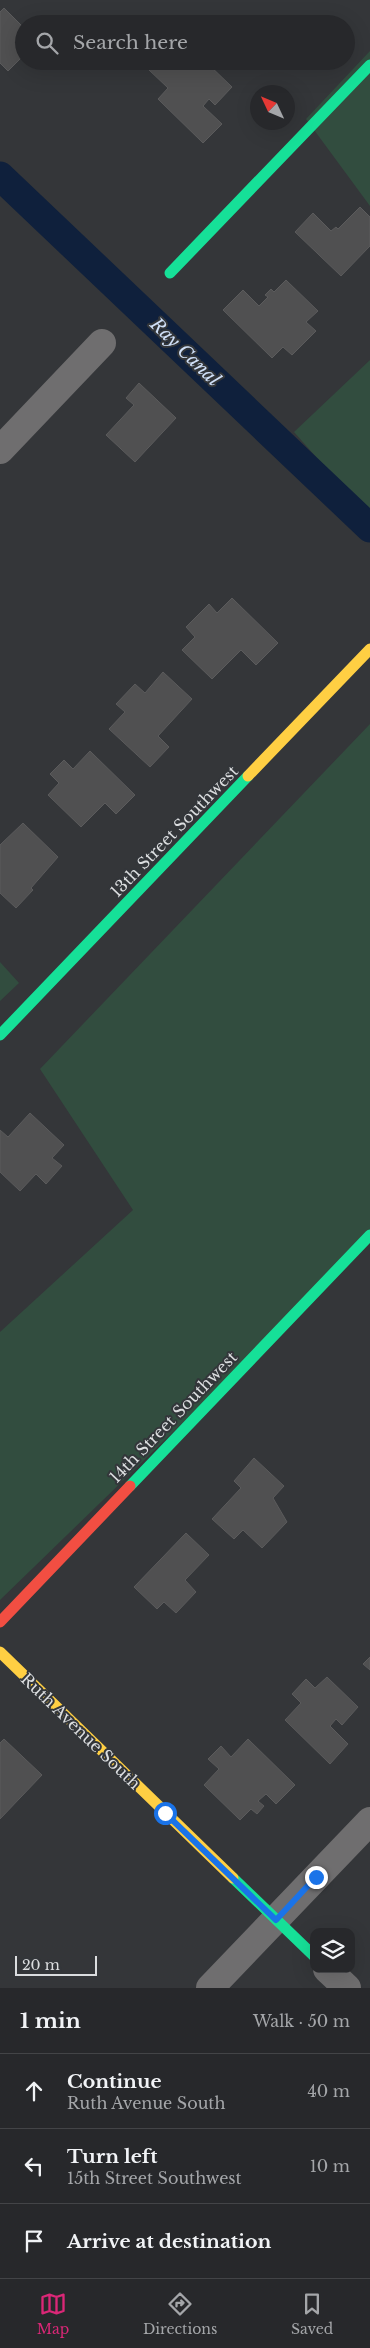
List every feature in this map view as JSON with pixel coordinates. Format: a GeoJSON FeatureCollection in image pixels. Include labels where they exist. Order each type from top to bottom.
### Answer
{"type":"FeatureCollection","features":[{"type":"Feature","properties":{"kind":"street"},"geometry":{"type":"LineString","coordinates":[[170,273],[370,65]]}},
{"type":"Feature","properties":{"kind":"street"},"geometry":{"type":"LineString","coordinates":[[0,450],[102,343]]}},
{"type":"Feature","properties":{"kind":"street","name":"13th Street Southwest"},"geometry":{"type":"LineString","coordinates":[[0,1036],[370,649]]}},
{"type":"Feature","properties":{"kind":"street","name":"14th Street Southwest"},"geometry":{"type":"LineString","coordinates":[[0,1622],[370,1234]]}},
{"type":"Feature","properties":{"kind":"street","name":"Ruth Avenue South"},"geometry":{"type":"LineString","coordinates":[[0,1652],[310,1952]]}},
{"type":"Feature","properties":{"kind":"street"},"geometry":{"type":"LineString","coordinates":[[210,1988],[370,1821]]}},
{"type":"Feature","properties":{"kind":"street"},"geometry":{"type":"LineString","coordinates":[[331,1973],[347,1988]]}},
{"type":"Feature","properties":{"kind":"green space"},"geometry":{"type":"Polygon","coordinates":[[[370,51],[370,206],[306,119],[352,70],[355,70],[355,67],[370,51]]]}},
{"type":"Feature","properties":{"kind":"green space"},"geometry":{"type":"Polygon","coordinates":[[[370,360],[370,518],[294,432],[370,360]]]}},
{"type":"Feature","properties":{"kind":"green space"},"geometry":{"type":"Polygon","coordinates":[[[370,724],[370,1241],[0,1600],[0,1332],[133,1210],[40,1069],[370,724]]]}},
{"type":"Feature","properties":{"kind":"green space"},"geometry":{"type":"Polygon","coordinates":[[[0,962],[19,983],[0,1001],[0,962]]]}},
{"type":"Feature","properties":{"kind":"building"},"geometry":{"type":"Polygon","coordinates":[[[4,8],[15,19],[15,64],[8,71],[0,63],[0,12],[4,8]]]}},
{"type":"Feature","properties":{"kind":"building"},"geometry":{"type":"Polygon","coordinates":[[[149,70],[214,70],[232,87],[215,105],[209,99],[203,106],[222,124],[203,143],[158,99],[168,88],[149,70]]]}},
{"type":"Feature","properties":{"kind":"building"},"geometry":{"type":"Polygon","coordinates":[[[360,207],[370,217],[370,246],[341,276],[295,232],[313,213],[331,231],[336,227],[338,229],[360,207]]]}},
{"type":"Feature","properties":{"kind":"building"},"geometry":{"type":"Polygon","coordinates":[[[286,280],[318,311],[306,322],[316,331],[292,355],[283,347],[272,358],[223,310],[243,290],[259,306],[268,297],[265,295],[271,289],[274,292],[286,280]]]}},
{"type":"Feature","properties":{"kind":"building"},"geometry":{"type":"Polygon","coordinates":[[[139,383],[176,418],[135,462],[106,435],[134,405],[126,398],[139,383]]]}},
{"type":"Feature","properties":{"kind":"building"},"geometry":{"type":"Polygon","coordinates":[[[232,598],[278,643],[256,665],[241,650],[212,679],[182,650],[195,637],[186,627],[209,604],[217,613],[232,598]]]}},
{"type":"Feature","properties":{"kind":"building"},"geometry":{"type":"Polygon","coordinates":[[[163,672],[192,699],[158,736],[169,747],[150,767],[109,729],[125,712],[116,704],[135,684],[145,693],[163,672]]]}},
{"type":"Feature","properties":{"kind":"building"},"geometry":{"type":"Polygon","coordinates":[[[90,751],[135,795],[116,814],[105,803],[81,827],[48,795],[59,783],[50,774],[64,760],[73,769],[90,751]]]}},
{"type":"Feature","properties":{"kind":"building"},"geometry":{"type":"Polygon","coordinates":[[[23,823],[58,857],[31,888],[33,890],[16,908],[0,893],[0,845],[23,823]]]}},
{"type":"Feature","properties":{"kind":"building"},"geometry":{"type":"Polygon","coordinates":[[[30,1113],[64,1145],[52,1158],[62,1166],[46,1184],[36,1174],[20,1191],[0,1172],[0,1130],[8,1137],[30,1113]]]}},
{"type":"Feature","properties":{"kind":"building"},"geometry":{"type":"Polygon","coordinates":[[[254,1458],[284,1486],[273,1498],[287,1522],[262,1548],[243,1530],[234,1539],[212,1519],[241,1488],[234,1481],[254,1458]]]}},
{"type":"Feature","properties":{"kind":"building"},"geometry":{"type":"Polygon","coordinates":[[[186,1533],[209,1555],[185,1580],[196,1592],[176,1613],[164,1602],[157,1609],[134,1587],[186,1533]]]}},
{"type":"Feature","properties":{"kind":"building"},"geometry":{"type":"Polygon","coordinates":[[[370,1657],[370,1670],[363,1664],[370,1657]]]}},
{"type":"Feature","properties":{"kind":"building"},"geometry":{"type":"Polygon","coordinates":[[[327,1677],[358,1707],[342,1725],[336,1719],[330,1726],[348,1744],[330,1764],[285,1720],[301,1703],[292,1694],[306,1679],[315,1688],[327,1677]]]}},
{"type":"Feature","properties":{"kind":"building"},"geometry":{"type":"Polygon","coordinates":[[[4,1739],[42,1775],[0,1819],[0,1743],[4,1739]]]}},
{"type":"Feature","properties":{"kind":"building"},"geometry":{"type":"Polygon","coordinates":[[[248,1739],[295,1785],[276,1804],[266,1794],[258,1801],[264,1806],[257,1814],[251,1809],[240,1820],[204,1785],[219,1769],[208,1759],[221,1746],[231,1757],[248,1739]]]}},
{"type":"Feature","properties":{"kind":"waterway","name":"Ray Canal"},"geometry":{"type":"LineString","coordinates":[[0,176],[370,528]]}},
{"type":"Feature","properties":{"kind":"traffic: fast"},"geometry":{"type":"LineString","coordinates":[[170,273],[370,65]]}},
{"type":"Feature","properties":{"kind":"traffic: fast"},"geometry":{"type":"LineString","coordinates":[[0,1035],[248,776]]}},
{"type":"Feature","properties":{"kind":"traffic: fast"},"geometry":{"type":"LineString","coordinates":[[130,1486],[370,1235]]}},
{"type":"Feature","properties":{"kind":"traffic: fast"},"geometry":{"type":"LineString","coordinates":[[233,1878],[310,1952]]}},
{"type":"Feature","properties":{"kind":"traffic: slow"},"geometry":{"type":"LineString","coordinates":[[248,776],[370,649]]}},
{"type":"Feature","properties":{"kind":"traffic: slow"},"geometry":{"type":"LineString","coordinates":[[0,1652],[233,1878]]}},
{"type":"Feature","properties":{"kind":"traffic: jam"},"geometry":{"type":"LineString","coordinates":[[0,1622],[130,1486]]}},
{"type":"Feature","properties":{"kind":"route"},"geometry":{"type":"LineString","coordinates":[[165,1813],[276,1920],[316,1877]]}}]}
